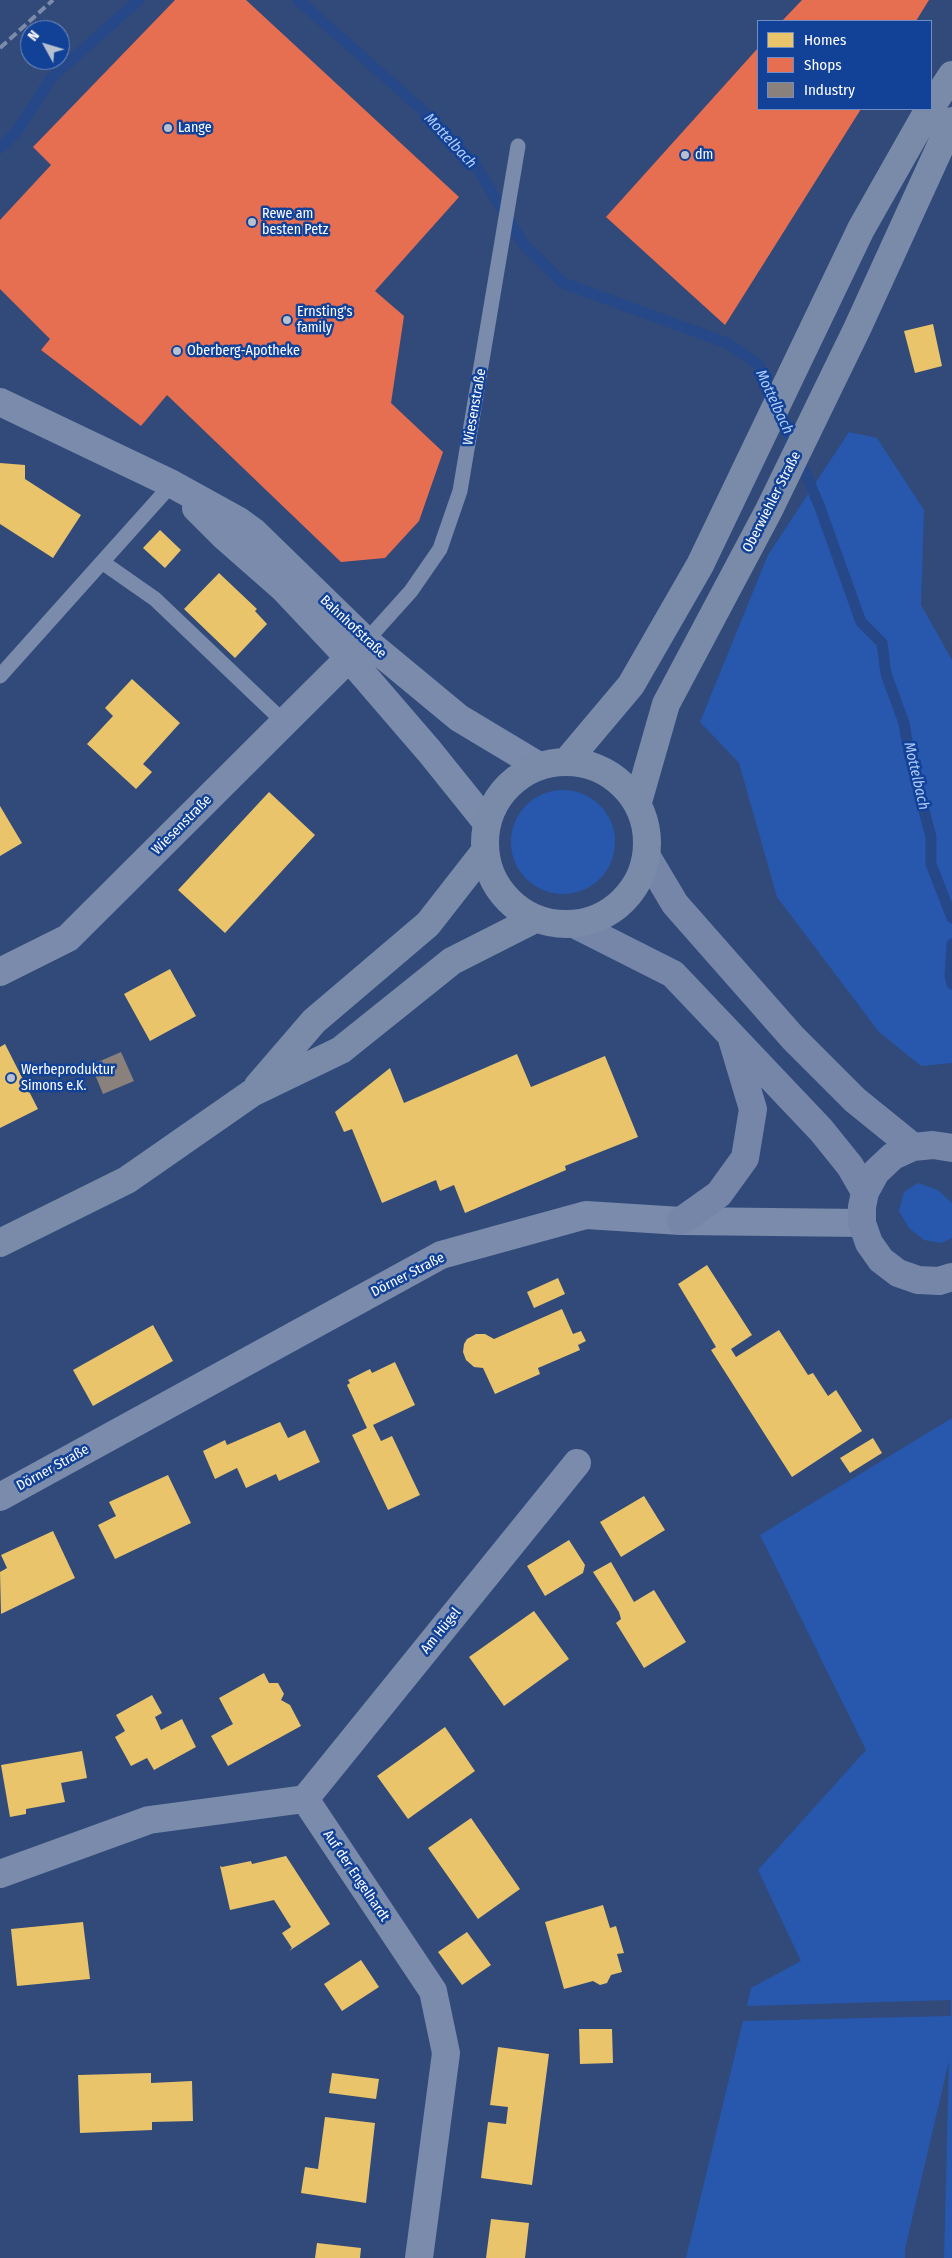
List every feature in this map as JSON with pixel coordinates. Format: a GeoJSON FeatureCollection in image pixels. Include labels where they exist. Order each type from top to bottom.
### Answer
{"type":"FeatureCollection","features":[{"type":"Feature","properties":{"kind":"main road"},"geometry":{"type":"LineString","coordinates":[[932,105],[952,75]]}},
{"type":"Feature","properties":{"kind":"main road"},"geometry":{"type":"LineString","coordinates":[[567,761],[631,685],[700,565],[861,229],[929,110]]}},
{"type":"Feature","properties":{"kind":"main road","name":"Oberwiehler Straße"},"geometry":{"type":"LineString","coordinates":[[638,802],[666,704],[769,510],[857,329],[952,121]]}},
{"type":"Feature","properties":{"kind":"main road"},"geometry":{"type":"LineString","coordinates":[[567,761],[588,764],[608,772],[624,785],[638,802],[647,829],[647,857],[638,882],[623,902],[601,918],[576,925],[556,924],[535,919],[516,908],[500,892],[490,872],[485,851],[487,823],[498,799],[515,779],[539,766],[567,761]]}},
{"type":"Feature","properties":{"kind":"main road"},"geometry":{"type":"LineString","coordinates":[[252,1092],[314,1021],[428,924],[485,851]]}},
{"type":"Feature","properties":{"kind":"main road"},"geometry":{"type":"LineString","coordinates":[[647,857],[676,904],[794,1038],[855,1100],[877,1120],[913,1147]]}},
{"type":"Feature","properties":{"kind":"main road"},"geometry":{"type":"LineString","coordinates":[[0,1243],[127,1180],[252,1092],[341,1050],[452,960],[535,919]]}},
{"type":"Feature","properties":{"kind":"main road"},"geometry":{"type":"LineString","coordinates":[[576,925],[673,974],[820,1130],[850,1166],[865,1192]]}},
{"type":"Feature","properties":{"kind":"main road"},"geometry":{"type":"LineString","coordinates":[[681,1222],[720,1194],[745,1158],[753,1109],[730,1033]]}},
{"type":"Feature","properties":{"kind":"main road"},"geometry":{"type":"LineString","coordinates":[[948,1283],[918,1280],[898,1273],[881,1260],[869,1243],[862,1223],[862,1207],[865,1192],[876,1172],[892,1156],[913,1147],[933,1145],[952,1148]]}},
{"type":"Feature","properties":{"kind":"street","name":"Bahnhofstraße"},"geometry":{"type":"LineString","coordinates":[[0,402],[172,484],[254,532],[358,650],[430,752],[487,823]]}},
{"type":"Feature","properties":{"kind":"street","name":"Bahnhofstraße"},"geometry":{"type":"LineString","coordinates":[[358,650],[459,718],[539,766]]}},
{"type":"Feature","properties":{"kind":"street","name":"Wiesenstraße"},"geometry":{"type":"LineString","coordinates":[[0,972],[68,938],[358,650]]}},
{"type":"Feature","properties":{"kind":"street","name":"Dörner Straße"},"geometry":{"type":"LineString","coordinates":[[0,1497],[441,1256],[586,1215],[681,1222],[862,1223]]}},
{"type":"Feature","properties":{"kind":"street","name":"Am Hügel"},"geometry":{"type":"LineString","coordinates":[[305,1799],[577,1463]]}},
{"type":"Feature","properties":{"kind":"street"},"geometry":{"type":"LineString","coordinates":[[0,1874],[149,1820],[305,1799]]}},
{"type":"Feature","properties":{"kind":"street","name":"Auf der Engelhardt"},"geometry":{"type":"LineString","coordinates":[[305,1799],[433,1991],[446,2053],[419,2258]]}},
{"type":"Feature","properties":{"kind":"lane","name":"Wiesenstraße"},"geometry":{"type":"LineString","coordinates":[[358,650],[410,591],[440,549],[458,499],[518,146]]}},
{"type":"Feature","properties":{"kind":"lane"},"geometry":{"type":"LineString","coordinates":[[0,676],[172,484]]}},
{"type":"Feature","properties":{"kind":"lane"},"geometry":{"type":"LineString","coordinates":[[102,562],[155,599],[285,722]]}},
{"type":"Feature","properties":{"kind":"shaded area"},"geometry":{"type":"Polygon","coordinates":[[[849,432],[877,438],[924,510],[921,605],[952,660],[952,1063],[921,1066],[879,1032],[777,897],[739,763],[700,722],[768,555],[849,432]]]}},
{"type":"Feature","properties":{"kind":"shaded area"},"geometry":{"type":"Polygon","coordinates":[[[563,790],[583,794],[600,805],[611,822],[615,842],[611,862],[600,879],[583,890],[563,894],[543,890],[526,879],[515,862],[511,842],[515,822],[526,805],[543,794],[563,790]]]}},
{"type":"Feature","properties":{"kind":"shaded area"},"geometry":{"type":"Polygon","coordinates":[[[918,1183],[938,1190],[952,1203],[952,1238],[941,1243],[924,1240],[909,1228],[899,1211],[904,1192],[918,1183]]]}},
{"type":"Feature","properties":{"kind":"shaded area"},"geometry":{"type":"Polygon","coordinates":[[[952,1418],[952,2258],[944,2258],[949,2061],[905,2249],[905,2258],[686,2258],[743,2021],[951,2016],[951,2000],[747,2006],[751,1988],[801,1961],[758,1870],[866,1750],[760,1535],[952,1418]]]}},
{"type":"Feature","properties":{"kind":"building: Homes"},"geometry":{"type":"Polygon","coordinates":[[[933,324],[942,366],[915,373],[904,331],[933,324]]]}},
{"type":"Feature","properties":{"kind":"building: Homes"},"geometry":{"type":"Polygon","coordinates":[[[0,463],[25,465],[25,479],[81,515],[53,558],[0,524],[0,463]]]}},
{"type":"Feature","properties":{"kind":"building: Homes"},"geometry":{"type":"Polygon","coordinates":[[[160,530],[181,550],[165,568],[143,548],[160,530]]]}},
{"type":"Feature","properties":{"kind":"building: Homes"},"geometry":{"type":"Polygon","coordinates":[[[219,573],[257,609],[255,611],[267,624],[235,658],[184,609],[219,573]]]}},
{"type":"Feature","properties":{"kind":"building: Homes"},"geometry":{"type":"Polygon","coordinates":[[[132,679],[180,723],[143,764],[152,772],[136,789],[87,744],[113,716],[105,708],[132,679]]]}},
{"type":"Feature","properties":{"kind":"building: Homes"},"geometry":{"type":"Polygon","coordinates":[[[269,792],[315,835],[225,933],[178,890],[269,792]]]}},
{"type":"Feature","properties":{"kind":"building: Homes"},"geometry":{"type":"Polygon","coordinates":[[[0,806],[22,843],[0,856],[0,806]]]}},
{"type":"Feature","properties":{"kind":"building: Homes"},"geometry":{"type":"Polygon","coordinates":[[[170,969],[196,1016],[150,1041],[124,994],[170,969]]]}},
{"type":"Feature","properties":{"kind":"building: Homes","name":"Werbeproduktur Simons e.K."},"geometry":{"type":"Polygon","coordinates":[[[5,1044],[38,1109],[0,1128],[0,1047],[5,1044]]]}},
{"type":"Feature","properties":{"kind":"building: Homes"},"geometry":{"type":"Polygon","coordinates":[[[517,1054],[531,1087],[605,1056],[638,1137],[565,1166],[566,1170],[465,1213],[454,1185],[440,1191],[436,1180],[382,1203],[352,1129],[344,1132],[335,1112],[390,1068],[404,1103],[517,1054]]]}},
{"type":"Feature","properties":{"kind":"building: Homes"},"geometry":{"type":"Polygon","coordinates":[[[707,1265],[752,1335],[731,1349],[736,1357],[779,1330],[808,1375],[813,1373],[828,1396],[836,1390],[862,1431],[792,1477],[711,1350],[716,1347],[678,1284],[707,1265]]]}},
{"type":"Feature","properties":{"kind":"building: Homes"},"geometry":{"type":"Polygon","coordinates":[[[558,1278],[565,1294],[534,1308],[527,1292],[558,1278]]]}},
{"type":"Feature","properties":{"kind":"building: Homes"},"geometry":{"type":"Polygon","coordinates":[[[562,1309],[573,1334],[581,1331],[586,1341],[578,1345],[580,1350],[538,1368],[540,1374],[495,1394],[483,1368],[474,1367],[466,1360],[463,1352],[464,1344],[467,1339],[476,1334],[485,1334],[494,1339],[562,1309]]]}},
{"type":"Feature","properties":{"kind":"building: Homes"},"geometry":{"type":"Polygon","coordinates":[[[153,1325],[173,1361],[93,1406],[73,1370],[153,1325]]]}},
{"type":"Feature","properties":{"kind":"building: Homes"},"geometry":{"type":"Polygon","coordinates":[[[395,1362],[415,1405],[373,1425],[381,1441],[392,1436],[420,1495],[388,1510],[352,1435],[367,1428],[347,1385],[350,1383],[348,1380],[370,1369],[372,1373],[395,1362]]]}},
{"type":"Feature","properties":{"kind":"building: Homes"},"geometry":{"type":"Polygon","coordinates":[[[280,1422],[288,1438],[305,1430],[320,1462],[279,1481],[276,1474],[246,1488],[237,1468],[215,1479],[203,1451],[225,1440],[227,1445],[280,1422]]]}},
{"type":"Feature","properties":{"kind":"building: Homes"},"geometry":{"type":"Polygon","coordinates":[[[873,1438],[882,1453],[850,1473],[840,1458],[873,1438]]]}},
{"type":"Feature","properties":{"kind":"building: Homes"},"geometry":{"type":"Polygon","coordinates":[[[168,1475],[191,1523],[115,1559],[98,1525],[116,1516],[109,1502],[168,1475]]]}},
{"type":"Feature","properties":{"kind":"building: Homes"},"geometry":{"type":"Polygon","coordinates":[[[644,1496],[665,1530],[621,1557],[600,1522],[644,1496]]]}},
{"type":"Feature","properties":{"kind":"building: Homes"},"geometry":{"type":"Polygon","coordinates":[[[53,1531],[75,1578],[1,1614],[0,1572],[7,1568],[1,1555],[53,1531]]]}},
{"type":"Feature","properties":{"kind":"building: Homes"},"geometry":{"type":"Polygon","coordinates":[[[569,1540],[585,1565],[583,1573],[545,1596],[527,1566],[569,1540]]]}},
{"type":"Feature","properties":{"kind":"building: Homes"},"geometry":{"type":"Polygon","coordinates":[[[611,1562],[634,1602],[654,1590],[686,1642],[644,1668],[616,1623],[621,1619],[619,1612],[593,1572],[611,1562]]]}},
{"type":"Feature","properties":{"kind":"building: Homes"},"geometry":{"type":"Polygon","coordinates":[[[534,1611],[569,1659],[504,1706],[469,1657],[534,1611]]]}},
{"type":"Feature","properties":{"kind":"building: Homes"},"geometry":{"type":"Polygon","coordinates":[[[264,1673],[269,1683],[278,1683],[284,1694],[281,1700],[290,1705],[301,1726],[228,1766],[211,1736],[233,1724],[219,1698],[264,1673]]]}},
{"type":"Feature","properties":{"kind":"building: Homes"},"geometry":{"type":"Polygon","coordinates":[[[152,1695],[162,1713],[155,1717],[161,1730],[182,1719],[196,1747],[154,1770],[147,1758],[131,1766],[115,1737],[125,1731],[116,1715],[152,1695]]]}},
{"type":"Feature","properties":{"kind":"building: Homes"},"geometry":{"type":"Polygon","coordinates":[[[445,1727],[475,1771],[408,1819],[377,1776],[445,1727]]]}},
{"type":"Feature","properties":{"kind":"building: Homes"},"geometry":{"type":"Polygon","coordinates":[[[82,1751],[87,1778],[61,1783],[65,1802],[26,1809],[26,1814],[10,1817],[1,1765],[82,1751]]]}},
{"type":"Feature","properties":{"kind":"building: Homes"},"geometry":{"type":"Polygon","coordinates":[[[471,1818],[520,1889],[478,1919],[428,1848],[471,1818]]]}},
{"type":"Feature","properties":{"kind":"building: Homes"},"geometry":{"type":"Polygon","coordinates":[[[286,1856],[330,1924],[289,1951],[292,1948],[282,1933],[291,1927],[274,1900],[230,1910],[220,1866],[251,1861],[252,1864],[286,1856]]]}},
{"type":"Feature","properties":{"kind":"building: Homes"},"geometry":{"type":"Polygon","coordinates":[[[603,1905],[610,1928],[616,1926],[624,1953],[617,1954],[622,1972],[611,1975],[607,1983],[600,1985],[593,1981],[564,1989],[545,1922],[603,1905]]]}},
{"type":"Feature","properties":{"kind":"building: Homes"},"geometry":{"type":"Polygon","coordinates":[[[83,1922],[90,1979],[17,1986],[11,1929],[83,1922]]]}},
{"type":"Feature","properties":{"kind":"building: Homes"},"geometry":{"type":"Polygon","coordinates":[[[467,1932],[491,1965],[462,1985],[438,1952],[467,1932]]]}},
{"type":"Feature","properties":{"kind":"building: Homes"},"geometry":{"type":"Polygon","coordinates":[[[361,1960],[379,1987],[342,2011],[324,1984],[361,1960]]]}},
{"type":"Feature","properties":{"kind":"building: Homes"},"geometry":{"type":"Polygon","coordinates":[[[579,2029],[612,2029],[613,2063],[580,2064],[579,2029]]]}},
{"type":"Feature","properties":{"kind":"building: Homes"},"geometry":{"type":"Polygon","coordinates":[[[498,2047],[549,2054],[532,2185],[481,2178],[488,2122],[506,2124],[508,2107],[490,2105],[498,2047]]]}},
{"type":"Feature","properties":{"kind":"building: Homes"},"geometry":{"type":"Polygon","coordinates":[[[151,2073],[151,2083],[192,2081],[193,2121],[152,2122],[152,2130],[80,2133],[78,2075],[151,2073]]]}},
{"type":"Feature","properties":{"kind":"building: Homes"},"geometry":{"type":"Polygon","coordinates":[[[332,2073],[379,2079],[376,2099],[329,2093],[332,2073]]]}},
{"type":"Feature","properties":{"kind":"building: Homes"},"geometry":{"type":"Polygon","coordinates":[[[325,2117],[375,2123],[366,2203],[301,2193],[305,2167],[318,2169],[325,2117]]]}},
{"type":"Feature","properties":{"kind":"building: Homes"},"geometry":{"type":"Polygon","coordinates":[[[491,2219],[529,2223],[525,2258],[486,2258],[491,2219]]]}},
{"type":"Feature","properties":{"kind":"building: Homes"},"geometry":{"type":"Polygon","coordinates":[[[317,2243],[361,2248],[360,2258],[315,2258],[317,2243]]]}},
{"type":"Feature","properties":{"kind":"building: Shops"},"geometry":{"type":"Polygon","coordinates":[[[175,0],[246,0],[459,197],[375,291],[404,316],[391,403],[443,452],[419,521],[385,558],[341,562],[167,395],[141,426],[41,350],[50,339],[0,289],[0,220],[51,165],[33,147],[175,0]]]}},
{"type":"Feature","properties":{"kind":"building: Shops"},"geometry":{"type":"Polygon","coordinates":[[[802,0],[929,0],[917,20],[783,20],[802,0]]]}},
{"type":"Feature","properties":{"kind":"building: Shops"},"geometry":{"type":"Polygon","coordinates":[[[757,49],[757,110],[860,110],[725,325],[606,217],[757,49]]]}},
{"type":"Feature","properties":{"kind":"building: Industry"},"geometry":{"type":"Polygon","coordinates":[[[121,1052],[134,1081],[103,1094],[91,1065],[121,1052]]]}},
{"type":"Feature","properties":{"kind":"waterway","name":"Mottelbach"},"geometry":{"type":"LineString","coordinates":[[0,148],[18,130],[51,78],[139,0]]}},
{"type":"Feature","properties":{"kind":"waterway","name":"Mottelbach"},"geometry":{"type":"LineString","coordinates":[[298,0],[419,107],[474,163],[524,245],[563,283],[727,343],[759,365],[819,505],[861,622],[882,643],[886,674],[904,723],[909,753],[931,837],[931,864],[952,918]]}},
{"type":"Feature","properties":{"kind":"waterway","name":"Mottelbach"},"geometry":{"type":"LineString","coordinates":[[952,944],[950,976],[952,984]]}},
{"type":"Feature","properties":{"kind":"railway"},"geometry":{"type":"LineString","coordinates":[[0,48],[53,0]]}},
{"type":"Feature","properties":{"kind":"place","name":"Lange"},"geometry":{"type":"Point","coordinates":[168,128]}},
{"type":"Feature","properties":{"kind":"place","name":"dm"},"geometry":{"type":"Point","coordinates":[685,155]}},
{"type":"Feature","properties":{"kind":"place","name":"Rewe am besten Petz"},"geometry":{"type":"Point","coordinates":[252,222]}},
{"type":"Feature","properties":{"kind":"place","name":"Ernsting's family"},"geometry":{"type":"Point","coordinates":[287,320]}},
{"type":"Feature","properties":{"kind":"place","name":"Oberberg-Apotheke"},"geometry":{"type":"Point","coordinates":[177,351]}},
{"type":"Feature","properties":{"kind":"place","name":"Werbeproduktur Simons e.K."},"geometry":{"type":"Point","coordinates":[11,1078]}}]}
